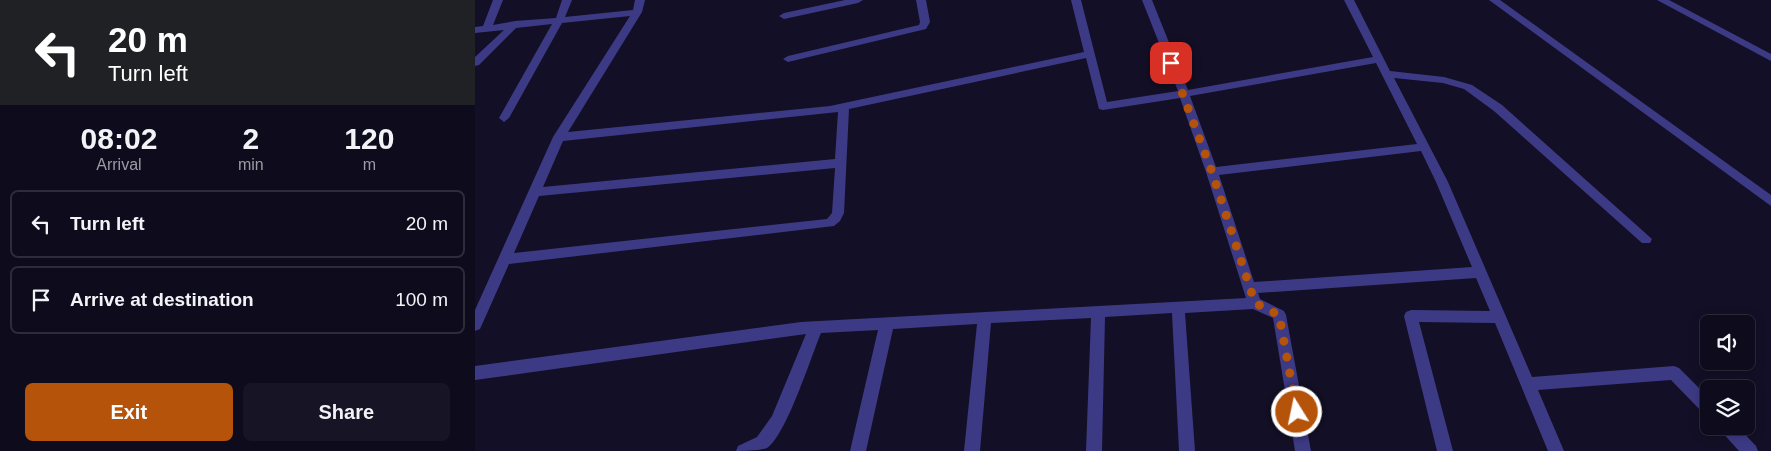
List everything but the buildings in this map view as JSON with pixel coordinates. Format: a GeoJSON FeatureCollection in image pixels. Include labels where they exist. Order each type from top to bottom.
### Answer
{"type":"FeatureCollection","features":[{"type":"Feature","properties":{"kind":"street"},"geometry":{"type":"LineString","coordinates":[[487,28],[498,0]]}},
{"type":"Feature","properties":{"kind":"street"},"geometry":{"type":"LineString","coordinates":[[504,118],[560,19],[567,0]]}},
{"type":"Feature","properties":{"kind":"street"},"geometry":{"type":"LineString","coordinates":[[784,16],[858,0]]}},
{"type":"Feature","properties":{"kind":"street"},"geometry":{"type":"LineString","coordinates":[[788,59],[923,27],[925,22],[921,0]]}},
{"type":"Feature","properties":{"kind":"street"},"geometry":{"type":"LineString","coordinates":[[1076,0],[1103,106],[1184,94],[1379,59]]}},
{"type":"Feature","properties":{"kind":"street"},"geometry":{"type":"LineString","coordinates":[[1147,0],[1212,172],[1255,303]]}},
{"type":"Feature","properties":{"kind":"street"},"geometry":{"type":"LineString","coordinates":[[1349,0],[1442,182],[1556,451]]}},
{"type":"Feature","properties":{"kind":"street"},"geometry":{"type":"LineString","coordinates":[[1494,0],[1771,201]]}},
{"type":"Feature","properties":{"kind":"street"},"geometry":{"type":"LineString","coordinates":[[1662,0],[1771,58]]}},
{"type":"Feature","properties":{"kind":"street"},"geometry":{"type":"LineString","coordinates":[[475,30],[639,6]]}},
{"type":"Feature","properties":{"kind":"street"},"geometry":{"type":"LineString","coordinates":[[475,325],[559,137],[639,6]]}},
{"type":"Feature","properties":{"kind":"street"},"geometry":{"type":"LineString","coordinates":[[475,63],[515,24]]}},
{"type":"Feature","properties":{"kind":"street"},"geometry":{"type":"LineString","coordinates":[[559,137],[747,120],[844,108],[1090,54]]}},
{"type":"Feature","properties":{"kind":"street"},"geometry":{"type":"LineString","coordinates":[[1387,74],[1444,80],[1468,87],[1498,108],[1645,239]]}},
{"type":"Feature","properties":{"kind":"street"},"geometry":{"type":"LineString","coordinates":[[505,259],[830,223],[836,218],[838,212],[844,108]]}},
{"type":"Feature","properties":{"kind":"street"},"geometry":{"type":"LineString","coordinates":[[1212,172],[1424,147]]}},
{"type":"Feature","properties":{"kind":"street"},"geometry":{"type":"LineString","coordinates":[[535,192],[840,163]]}},
{"type":"Feature","properties":{"kind":"street"},"geometry":{"type":"LineString","coordinates":[[1249,288],[1479,272]]}},
{"type":"Feature","properties":{"kind":"street"},"geometry":{"type":"LineString","coordinates":[[475,373],[816,327],[1255,303],[1279,315],[1303,451]]}},
{"type":"Feature","properties":{"kind":"street"},"geometry":{"type":"LineString","coordinates":[[1178,307],[1187,451]]}},
{"type":"Feature","properties":{"kind":"street"},"geometry":{"type":"LineString","coordinates":[[1094,451],[1098,312]]}},
{"type":"Feature","properties":{"kind":"street"},"geometry":{"type":"LineString","coordinates":[[1445,451],[1411,316],[1499,317]]}},
{"type":"Feature","properties":{"kind":"street"},"geometry":{"type":"LineString","coordinates":[[972,451],[985,318]]}},
{"type":"Feature","properties":{"kind":"street"},"geometry":{"type":"LineString","coordinates":[[858,451],[887,323]]}},
{"type":"Feature","properties":{"kind":"street"},"geometry":{"type":"LineString","coordinates":[[744,451],[763,442],[779,421],[816,327]]}},
{"type":"Feature","properties":{"kind":"street"},"geometry":{"type":"LineString","coordinates":[[1527,384],[1674,373],[1700,400]]}},
{"type":"Feature","properties":{"kind":"street"},"geometry":{"type":"LineString","coordinates":[[1735,435],[1750,451]]}},
{"type":"Feature","properties":{"kind":"route"},"geometry":{"type":"LineString","coordinates":[[1171,63],[1212,172],[1255,303],[1279,315],[1297,412]]}}]}
